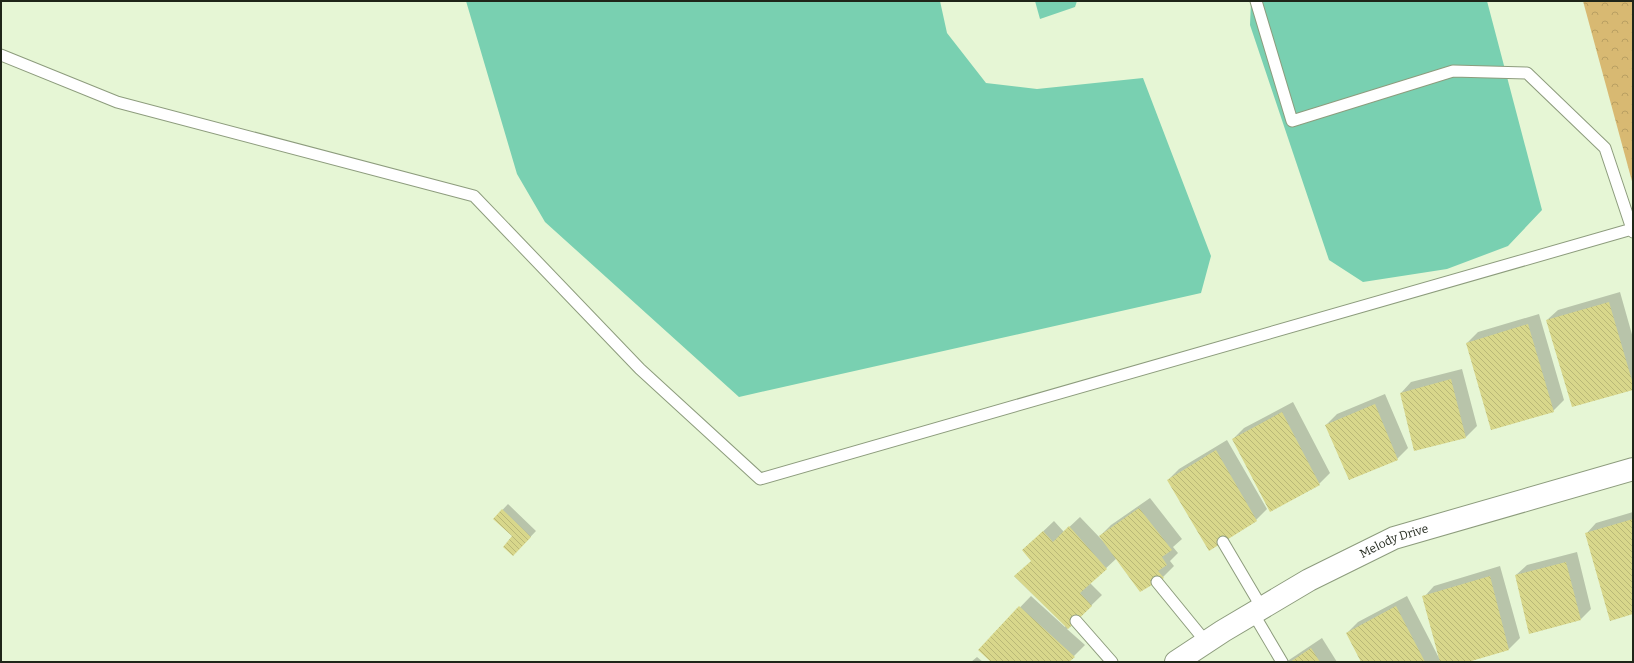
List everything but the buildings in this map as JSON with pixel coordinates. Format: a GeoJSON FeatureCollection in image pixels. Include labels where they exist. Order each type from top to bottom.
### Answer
{"type":"FeatureCollection","features":[{"type":"Feature","properties":{"kind":"street","name":"Melody Drive"},"geometry":{"type":"LineString","coordinates":[[1176,662],[1257,610],[1309,580],[1394,538],[1633,469]]}},
{"type":"Feature","properties":{"kind":"lane"},"geometry":{"type":"LineString","coordinates":[[1,55],[117,102],[474,196],[640,369],[760,479],[1633,231],[1605,148],[1527,73],[1453,71],[1292,121],[1256,1]]}},
{"type":"Feature","properties":{"kind":"lane"},"geometry":{"type":"LineString","coordinates":[[1223,542],[1282,662]]}},
{"type":"Feature","properties":{"kind":"lane"},"geometry":{"type":"LineString","coordinates":[[1157,582],[1206,642]]}},
{"type":"Feature","properties":{"kind":"lane"},"geometry":{"type":"LineString","coordinates":[[1076,621],[1112,662]]}},
{"type":"Feature","properties":{"kind":"green space"},"geometry":{"type":"Polygon","coordinates":[[[1583,1],[1633,1],[1633,185],[1583,1]]]}},
{"type":"Feature","properties":{"kind":"shaded area"},"geometry":{"type":"Polygon","coordinates":[[[466,1],[940,1],[947,33],[986,83],[1037,89],[1143,78],[1211,256],[1201,293],[739,397],[545,222],[517,174],[466,1]]]}},
{"type":"Feature","properties":{"kind":"shaded area"},"geometry":{"type":"Polygon","coordinates":[[[1035,1],[1077,1],[1075,7],[1040,19],[1035,1]]]}},
{"type":"Feature","properties":{"kind":"shaded area"},"geometry":{"type":"Polygon","coordinates":[[[1251,1],[1487,1],[1542,210],[1508,246],[1447,269],[1363,282],[1329,260],[1250,25],[1251,1]]]}}]}
